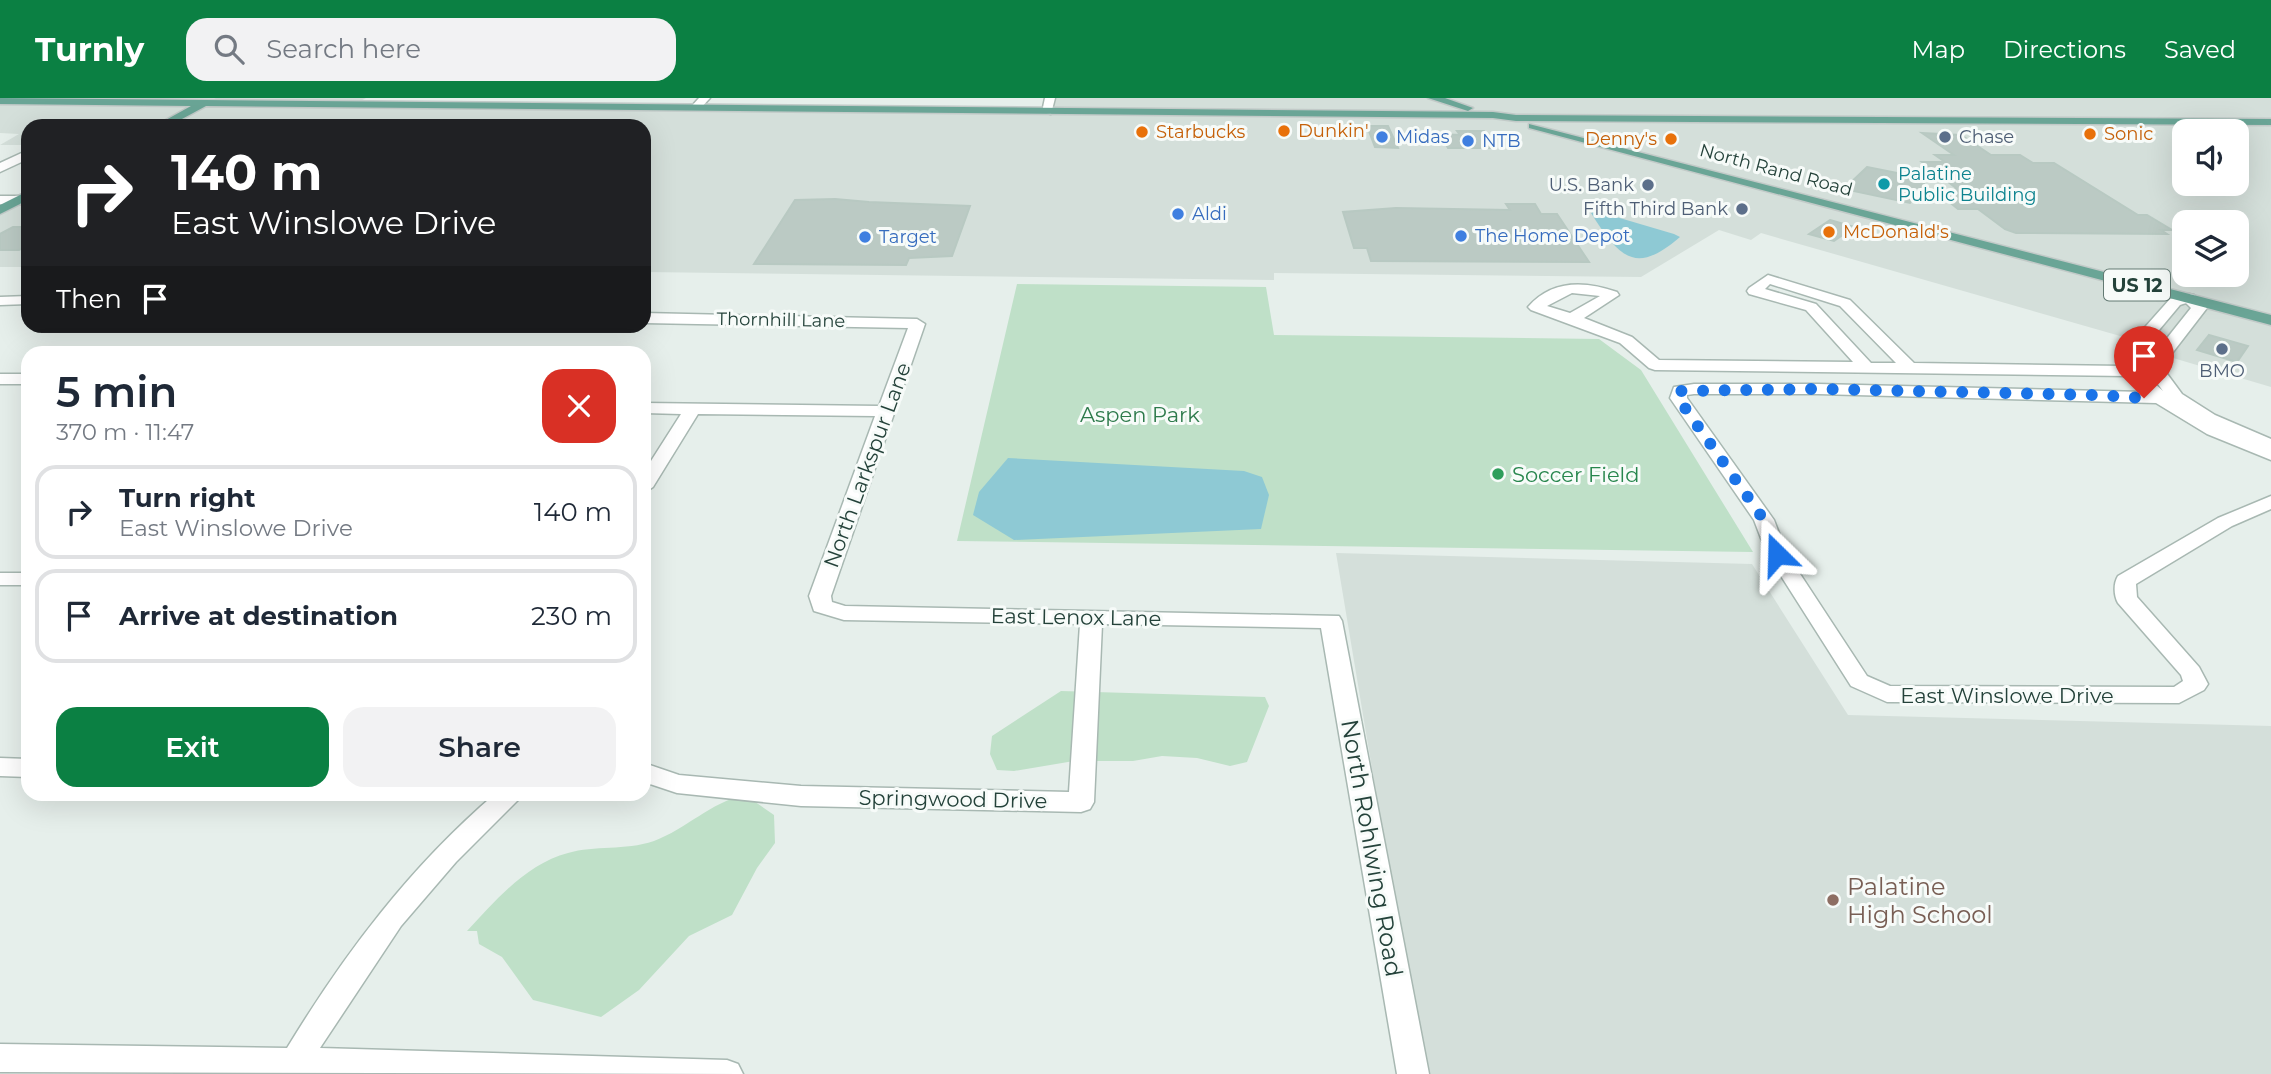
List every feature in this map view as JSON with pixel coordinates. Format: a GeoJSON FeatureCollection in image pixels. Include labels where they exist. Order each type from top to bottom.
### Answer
{"type":"FeatureCollection","features":[{"type":"Feature","properties":{"kind":"main road"},"geometry":{"type":"LineString","coordinates":[[1397,115],[1418,113],[1432,108],[1428,98]]}},
{"type":"Feature","properties":{"kind":"main road","name":"North Rand Road"},"geometry":{"type":"LineString","coordinates":[[1433,98],[2271,320]]}},
{"type":"Feature","properties":{"kind":"main road"},"geometry":{"type":"LineString","coordinates":[[175,119],[211,100]]}},
{"type":"Feature","properties":{"kind":"main road"},"geometry":{"type":"LineString","coordinates":[[0,101],[211,100],[1562,118],[2271,122]]}},
{"type":"Feature","properties":{"kind":"main road"},"geometry":{"type":"LineString","coordinates":[[1493,115],[1510,110],[2271,116]]}},
{"type":"Feature","properties":{"kind":"main road"},"geometry":{"type":"LineString","coordinates":[[2137,121],[2161,115]]}},
{"type":"Feature","properties":{"kind":"main road"},"geometry":{"type":"LineString","coordinates":[[1562,118],[1550,120],[1547,124],[1564,134]]}},
{"type":"Feature","properties":{"kind":"main road"},"geometry":{"type":"LineString","coordinates":[[0,210],[21,200]]}},
{"type":"Feature","properties":{"kind":"street"},"geometry":{"type":"LineString","coordinates":[[695,107],[705,98]]}},
{"type":"Feature","properties":{"kind":"street"},"geometry":{"type":"LineString","coordinates":[[1047,111],[1050,98]]}},
{"type":"Feature","properties":{"kind":"street"},"geometry":{"type":"LineString","coordinates":[[0,168],[21,158]]}},
{"type":"Feature","properties":{"kind":"street"},"geometry":{"type":"LineString","coordinates":[[0,200],[21,198]]}},
{"type":"Feature","properties":{"kind":"street"},"geometry":{"type":"LineString","coordinates":[[1867,368],[1811,307],[1754,291],[1768,279],[1845,303],[1911,369]]}},
{"type":"Feature","properties":{"kind":"street"},"geometry":{"type":"LineString","coordinates":[[1572,319],[1612,295],[1586,286],[1575,286],[1536,307],[1626,340],[1655,365],[2157,371]]}},
{"type":"Feature","properties":{"kind":"street"},"geometry":{"type":"LineString","coordinates":[[2130,369],[2136,347],[2175,302],[2189,298],[2199,308],[2162,355],[2157,371],[2167,399],[2271,446]]}},
{"type":"Feature","properties":{"kind":"street"},"geometry":{"type":"LineString","coordinates":[[0,301],[21,300]]}},
{"type":"Feature","properties":{"kind":"street","name":"Thornhill Lane"},"geometry":{"type":"LineString","coordinates":[[651,318],[917,324]]}},
{"type":"Feature","properties":{"kind":"street","name":"North Larkspur Lane"},"geometry":{"type":"LineString","coordinates":[[822,606],[820,596],[917,324]]}},
{"type":"Feature","properties":{"kind":"street"},"geometry":{"type":"LineString","coordinates":[[2130,369],[2193,420],[2271,455]]}},
{"type":"Feature","properties":{"kind":"street"},"geometry":{"type":"LineString","coordinates":[[0,379],[21,379]]}},
{"type":"Feature","properties":{"kind":"street","name":"East Winslowe Drive"},"geometry":{"type":"LineString","coordinates":[[2167,399],[1790,389],[1695,389],[1680,391],[1678,398],[1764,520],[1777,554],[1859,681],[1887,694],[2179,695],[2196,684],[2191,672],[2126,598],[2125,581],[2225,522],[2271,502]]}},
{"type":"Feature","properties":{"kind":"street"},"geometry":{"type":"LineString","coordinates":[[651,408],[887,411]]}},
{"type":"Feature","properties":{"kind":"street"},"geometry":{"type":"LineString","coordinates":[[651,476],[692,409]]}},
{"type":"Feature","properties":{"kind":"street"},"geometry":{"type":"LineString","coordinates":[[0,579],[21,579]]}},
{"type":"Feature","properties":{"kind":"street","name":"East Lenox Lane"},"geometry":{"type":"LineString","coordinates":[[822,606],[844,613],[1331,621]]}},
{"type":"Feature","properties":{"kind":"street","name":"Springwood Drive"},"geometry":{"type":"LineString","coordinates":[[651,775],[677,784],[801,796],[1081,802],[1091,617]]}},
{"type":"Feature","properties":{"kind":"street","name":"North Rohlwing Road"},"geometry":{"type":"LineString","coordinates":[[1331,621],[1413,1074]]}},
{"type":"Feature","properties":{"kind":"street"},"geometry":{"type":"LineString","coordinates":[[0,767],[21,768]]}},
{"type":"Feature","properties":{"kind":"street"},"geometry":{"type":"LineString","coordinates":[[295,1062],[362,954],[401,903],[447,854],[504,801]]}},
{"type":"Feature","properties":{"kind":"street"},"geometry":{"type":"LineString","coordinates":[[0,1058],[295,1062],[727,1074]]}},
{"type":"Feature","properties":{"kind":"shaded area"},"geometry":{"type":"Polygon","coordinates":[[[216,98],[366,98],[357,103],[1046,112],[1050,98],[2271,98],[2271,387],[2136,347],[2141,342],[1761,233],[1751,240],[1719,230],[1641,277],[1274,273],[1274,280],[651,272],[651,119],[21,119],[21,145],[0,145],[19,134],[0,133],[0,101],[206,103],[216,98]]]}},
{"type":"Feature","properties":{"kind":"shaded area"},"geometry":{"type":"Polygon","coordinates":[[[21,199],[21,267],[0,267],[0,210],[21,199]]]}},
{"type":"Feature","properties":{"kind":"shaded area","name":"Palatine High School"},"geometry":{"type":"Polygon","coordinates":[[[1336,553],[1752,564],[1848,715],[2271,726],[2271,1074],[1423,1074],[1336,553]]]}},
{"type":"Feature","properties":{"kind":"green space","name":"Aspen Park"},"geometry":{"type":"Polygon","coordinates":[[[1017,284],[1266,287],[1274,335],[1599,339],[1641,370],[1753,552],[957,541],[1017,284]]]}},
{"type":"Feature","properties":{"kind":"green space"},"geometry":{"type":"Polygon","coordinates":[[[1061,691],[1265,697],[1269,706],[1247,762],[1230,766],[1197,758],[1162,756],[1133,761],[1074,761],[1014,771],[997,770],[990,754],[992,736],[1061,691]]]}},
{"type":"Feature","properties":{"kind":"green space"},"geometry":{"type":"Polygon","coordinates":[[[745,795],[774,815],[775,843],[757,868],[732,915],[689,936],[639,990],[601,1017],[533,1000],[502,957],[479,944],[477,931],[467,931],[512,885],[553,858],[589,849],[632,846],[654,841],[721,803],[745,795]]]}},
{"type":"Feature","properties":{"kind":"water"},"geometry":{"type":"Polygon","coordinates":[[[1596,211],[1680,237],[1651,256],[1629,256],[1610,241],[1591,213],[1596,211]]]}},
{"type":"Feature","properties":{"kind":"water"},"geometry":{"type":"Polygon","coordinates":[[[1008,458],[1244,471],[1262,477],[1269,495],[1261,529],[1014,540],[973,515],[979,492],[1008,458]]]}},
{"type":"Feature","properties":{"kind":"building","name":"Midas"},"geometry":{"type":"Polygon","coordinates":[[[1367,126],[1388,126],[1398,148],[1375,147],[1367,126]]]}},
{"type":"Feature","properties":{"kind":"building","name":"NTB"},"geometry":{"type":"Polygon","coordinates":[[[1457,131],[1484,131],[1495,148],[1448,148],[1441,134],[1460,135],[1457,131]]]}},
{"type":"Feature","properties":{"kind":"building"},"geometry":{"type":"Polygon","coordinates":[[[1922,133],[1961,135],[1991,155],[2020,155],[2033,163],[2054,163],[2138,215],[2147,215],[2172,230],[2161,230],[2167,234],[2016,233],[2005,229],[1978,209],[1958,209],[1947,200],[1956,188],[1922,162],[1945,162],[1935,155],[1954,155],[1922,133]]]}},
{"type":"Feature","properties":{"kind":"building","name":"Palatine Public Building"},"geometry":{"type":"Polygon","coordinates":[[[1867,167],[1927,179],[1910,203],[1844,189],[1867,167]]]}},
{"type":"Feature","properties":{"kind":"building","name":"Target"},"geometry":{"type":"Polygon","coordinates":[[[835,199],[970,206],[952,256],[909,258],[906,265],[754,264],[795,200],[835,199]]]}},
{"type":"Feature","properties":{"kind":"building","name":"The Home Depot"},"geometry":{"type":"Polygon","coordinates":[[[1506,204],[1535,204],[1541,214],[1557,214],[1589,262],[1371,261],[1367,248],[1354,248],[1343,212],[1396,208],[1510,210],[1506,204]]]}},
{"type":"Feature","properties":{"kind":"building","name":"McDonald's"},"geometry":{"type":"Polygon","coordinates":[[[1830,220],[1851,226],[1846,229],[1850,230],[1834,241],[1809,234],[1830,220]]]}},
{"type":"Feature","properties":{"kind":"building"},"geometry":{"type":"Polygon","coordinates":[[[13,227],[21,227],[21,249],[0,250],[0,234],[13,227]]]}},
{"type":"Feature","properties":{"kind":"building","name":"BMO"},"geometry":{"type":"Polygon","coordinates":[[[2209,335],[2248,346],[2237,362],[2197,350],[2209,335]]]}},
{"type":"Feature","properties":{"kind":"place","name":"Dunkin'"},"geometry":{"type":"Point","coordinates":[1284,131]}},
{"type":"Feature","properties":{"kind":"place","name":"Starbucks"},"geometry":{"type":"Point","coordinates":[1142,132]}},
{"type":"Feature","properties":{"kind":"place","name":"Sonic"},"geometry":{"type":"Point","coordinates":[2090,134]}},
{"type":"Feature","properties":{"kind":"place","name":"Midas"},"geometry":{"type":"Point","coordinates":[1382,137]}},
{"type":"Feature","properties":{"kind":"place","name":"Chase"},"geometry":{"type":"Point","coordinates":[1945,137]}},
{"type":"Feature","properties":{"kind":"place","name":"Denny's"},"geometry":{"type":"Point","coordinates":[1671,139]}},
{"type":"Feature","properties":{"kind":"place","name":"NTB"},"geometry":{"type":"Point","coordinates":[1468,141]}},
{"type":"Feature","properties":{"kind":"place","name":"Palatine Public Building"},"geometry":{"type":"Point","coordinates":[1884,184]}},
{"type":"Feature","properties":{"kind":"place","name":"U.S. Bank"},"geometry":{"type":"Point","coordinates":[1648,185]}},
{"type":"Feature","properties":{"kind":"place","name":"Fifth Third Bank"},"geometry":{"type":"Point","coordinates":[1742,209]}},
{"type":"Feature","properties":{"kind":"place","name":"Aldi"},"geometry":{"type":"Point","coordinates":[1178,214]}},
{"type":"Feature","properties":{"kind":"place","name":"McDonald's"},"geometry":{"type":"Point","coordinates":[1829,232]}},
{"type":"Feature","properties":{"kind":"place","name":"The Home Depot"},"geometry":{"type":"Point","coordinates":[1461,236]}},
{"type":"Feature","properties":{"kind":"place","name":"Target"},"geometry":{"type":"Point","coordinates":[865,237]}},
{"type":"Feature","properties":{"kind":"place","name":"BMO"},"geometry":{"type":"Point","coordinates":[2222,349]}},
{"type":"Feature","properties":{"kind":"place","name":"Soccer Field"},"geometry":{"type":"Point","coordinates":[1498,474]}},
{"type":"Feature","properties":{"kind":"place","name":"Palatine High School"},"geometry":{"type":"Point","coordinates":[1833,900]}},
{"type":"Feature","properties":{"kind":"route"},"geometry":{"type":"LineString","coordinates":[[1777,554],[1764,520],[1678,398],[1680,391],[1818,389],[2144,398]]}}]}
